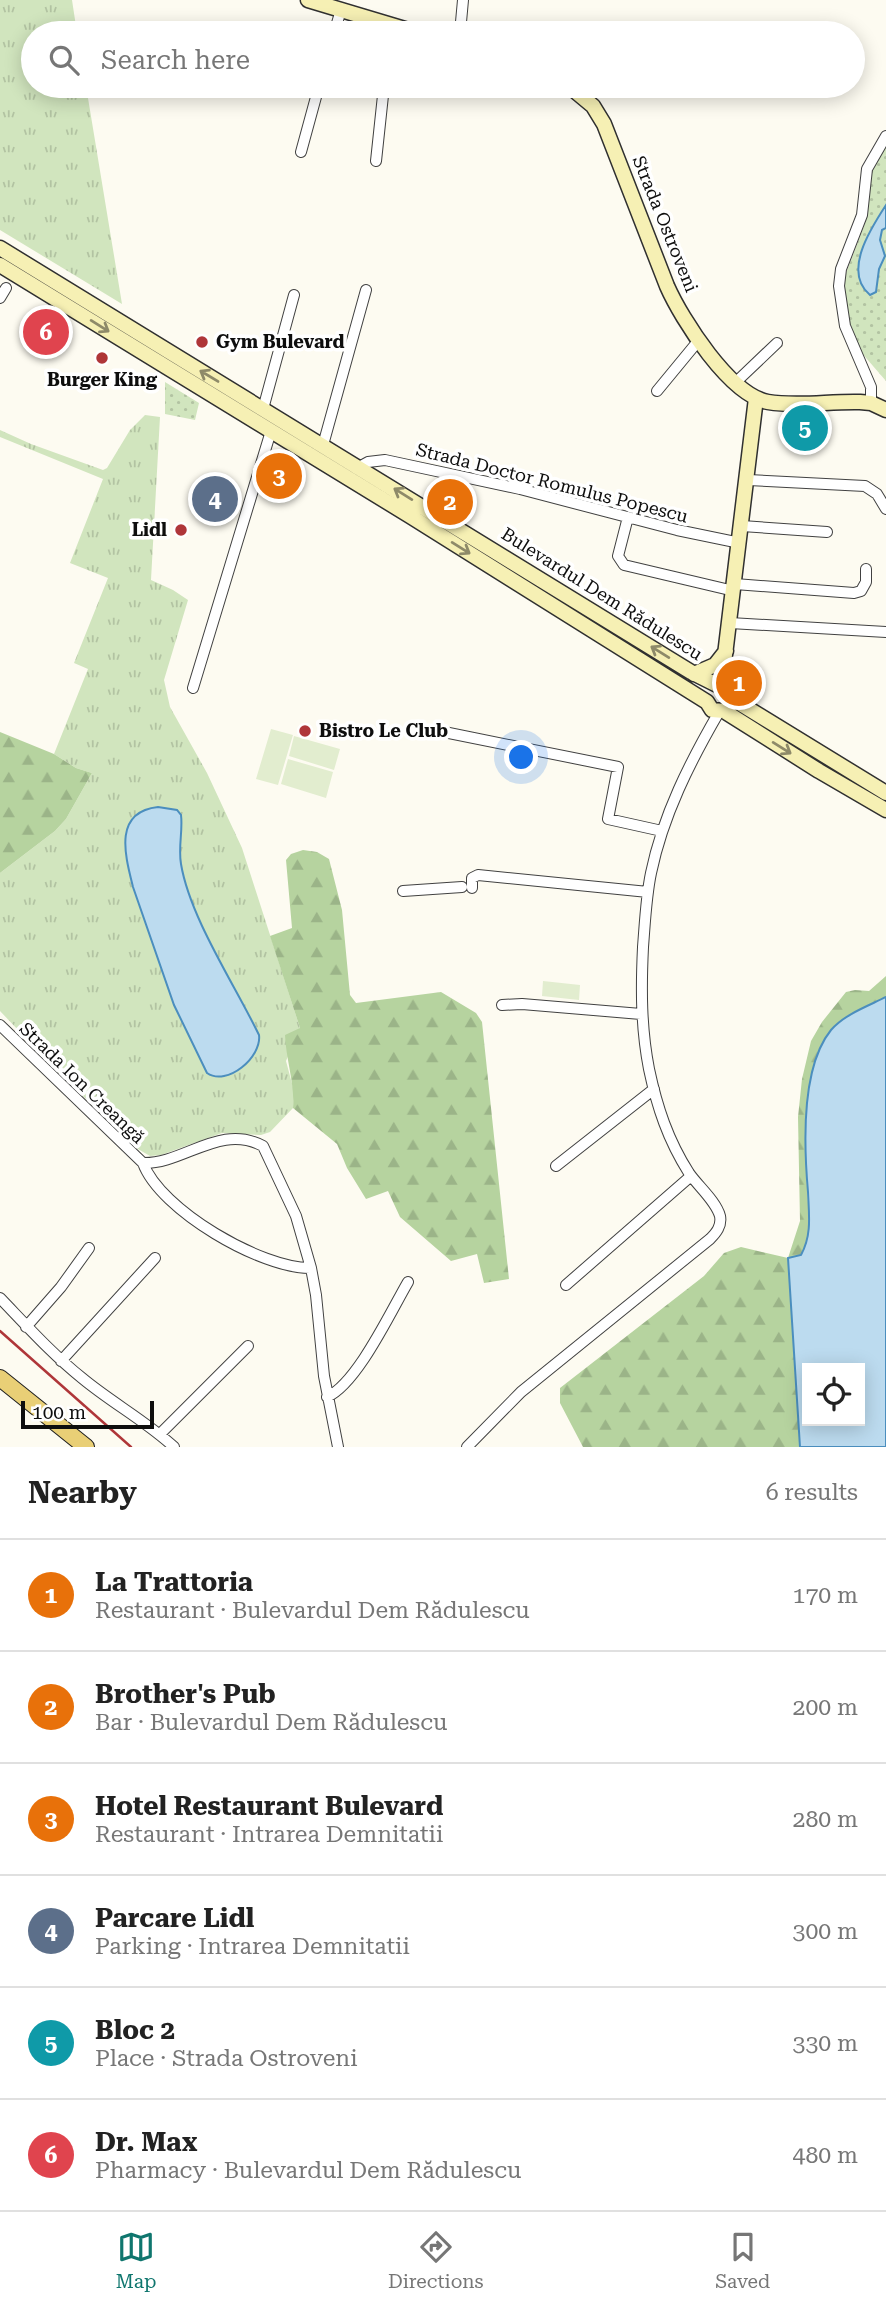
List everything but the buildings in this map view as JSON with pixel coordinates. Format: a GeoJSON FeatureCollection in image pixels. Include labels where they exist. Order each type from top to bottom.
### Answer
{"type":"FeatureCollection","features":[{"type":"Feature","properties":{"kind":"main road"},"geometry":{"type":"LineString","coordinates":[[308,0],[371,21]]}},
{"type":"Feature","properties":{"kind":"main road","name":"Strada Ostroveni"},"geometry":{"type":"LineString","coordinates":[[583,98],[593,106],[604,124],[672,297],[699,340],[735,383],[756,398],[780,403],[871,403],[886,410]]}},
{"type":"Feature","properties":{"kind":"main road","name":"Bulevardul Dem Rădulescu"},"geometry":{"type":"LineString","coordinates":[[0,248],[271,431],[719,701],[886,793]]}},
{"type":"Feature","properties":{"kind":"main road","name":"Bulevardul Dem Rădulescu"},"geometry":{"type":"LineString","coordinates":[[0,265],[263,409],[359,467],[694,674],[719,701],[819,771],[886,810]]}},
{"type":"Feature","properties":{"kind":"main road"},"geometry":{"type":"LineString","coordinates":[[719,701],[756,398]]}},
{"type":"Feature","properties":{"kind":"main road"},"geometry":{"type":"LineString","coordinates":[[694,674],[715,665],[726,650]]}},
{"type":"Feature","properties":{"kind":"main road"},"geometry":{"type":"LineString","coordinates":[[0,1378],[86,1447]]}},
{"type":"Feature","properties":{"kind":"street"},"geometry":{"type":"LineString","coordinates":[[461,21],[463,0]]}},
{"type":"Feature","properties":{"kind":"street"},"geometry":{"type":"LineString","coordinates":[[338,21],[341,10]]}},
{"type":"Feature","properties":{"kind":"street"},"geometry":{"type":"LineString","coordinates":[[301,152],[316,98]]}},
{"type":"Feature","properties":{"kind":"street"},"geometry":{"type":"LineString","coordinates":[[376,161],[383,98]]}},
{"type":"Feature","properties":{"kind":"street"},"geometry":{"type":"LineString","coordinates":[[871,403],[871,387],[845,326],[839,286],[841,269],[862,215],[867,169],[886,136]]}},
{"type":"Feature","properties":{"kind":"street"},"geometry":{"type":"LineString","coordinates":[[0,298],[6,288]]}},
{"type":"Feature","properties":{"kind":"street"},"geometry":{"type":"LineString","coordinates":[[323,445],[366,290]]}},
{"type":"Feature","properties":{"kind":"street"},"geometry":{"type":"LineString","coordinates":[[263,409],[294,295]]}},
{"type":"Feature","properties":{"kind":"street"},"geometry":{"type":"LineString","coordinates":[[657,391],[699,340]]}},
{"type":"Feature","properties":{"kind":"street"},"geometry":{"type":"LineString","coordinates":[[735,383],[777,343]]}},
{"type":"Feature","properties":{"kind":"street"},"geometry":{"type":"LineString","coordinates":[[194,688],[271,431]]}},
{"type":"Feature","properties":{"kind":"street","name":"Strada Doctor Romulus Popescu"},"geometry":{"type":"LineString","coordinates":[[359,467],[368,462],[385,460],[520,489],[740,543]]}},
{"type":"Feature","properties":{"kind":"street"},"geometry":{"type":"LineString","coordinates":[[748,480],[865,486],[877,494],[886,509]]}},
{"type":"Feature","properties":{"kind":"street"},"geometry":{"type":"LineString","coordinates":[[628,517],[618,556],[624,565],[734,587],[854,593],[861,592],[864,587],[866,569]]}},
{"type":"Feature","properties":{"kind":"street"},"geometry":{"type":"LineString","coordinates":[[742,526],[827,532]]}},
{"type":"Feature","properties":{"kind":"street"},"geometry":{"type":"LineString","coordinates":[[730,623],[886,632]]}},
{"type":"Feature","properties":{"kind":"street"},"geometry":{"type":"LineString","coordinates":[[467,1447],[521,1392],[715,1234],[720,1223],[720,1216],[691,1176],[666,1131],[654,1090],[641,1014],[648,892],[662,831],[709,730],[719,701]]}},
{"type":"Feature","properties":{"kind":"street"},"geometry":{"type":"LineString","coordinates":[[444,732],[618,767],[608,819],[662,831]]}},
{"type":"Feature","properties":{"kind":"street"},"geometry":{"type":"LineString","coordinates":[[403,891],[467,888],[472,878],[478,875],[648,892]]}},
{"type":"Feature","properties":{"kind":"street"},"geometry":{"type":"LineString","coordinates":[[502,1004],[641,1014]]}},
{"type":"Feature","properties":{"kind":"street","name":"Strada Ion Creangă"},"geometry":{"type":"LineString","coordinates":[[0,1025],[143,1163],[156,1187],[187,1214],[217,1236],[288,1266],[311,1268]]}},
{"type":"Feature","properties":{"kind":"street"},"geometry":{"type":"LineString","coordinates":[[556,1166],[654,1090]]}},
{"type":"Feature","properties":{"kind":"street","name":"Strada Ion Creangă"},"geometry":{"type":"LineString","coordinates":[[143,1163],[160,1162],[224,1140],[252,1141],[263,1146],[296,1216],[311,1268],[327,1397],[338,1447]]}},
{"type":"Feature","properties":{"kind":"street"},"geometry":{"type":"LineString","coordinates":[[566,1285],[691,1176]]}},
{"type":"Feature","properties":{"kind":"street"},"geometry":{"type":"LineString","coordinates":[[26,1327],[61,1287],[89,1248]]}},
{"type":"Feature","properties":{"kind":"street"},"geometry":{"type":"LineString","coordinates":[[61,1361],[155,1258]]}},
{"type":"Feature","properties":{"kind":"street"},"geometry":{"type":"LineString","coordinates":[[327,1397],[336,1394],[357,1369],[408,1282]]}},
{"type":"Feature","properties":{"kind":"street"},"geometry":{"type":"LineString","coordinates":[[0,1298],[61,1361],[174,1447]]}},
{"type":"Feature","properties":{"kind":"street"},"geometry":{"type":"LineString","coordinates":[[160,1434],[248,1346]]}},
{"type":"Feature","properties":{"kind":"green space"},"geometry":{"type":"Polygon","coordinates":[[[0,0],[72,0],[75,21],[21,21],[21,98],[88,98],[122,304],[0,230],[0,0]]]}},
{"type":"Feature","properties":{"kind":"green space"},"geometry":{"type":"Polygon","coordinates":[[[886,143],[886,381],[860,351],[847,321],[843,281],[864,226],[870,195],[869,172],[886,143]]]}},
{"type":"Feature","properties":{"kind":"green space"},"geometry":{"type":"Polygon","coordinates":[[[165,382],[199,403],[195,420],[165,414],[165,382]]]}},
{"type":"Feature","properties":{"kind":"green space"},"geometry":{"type":"Polygon","coordinates":[[[145,415],[160,417],[151,580],[188,600],[164,680],[170,707],[207,773],[242,848],[300,1028],[286,1061],[294,1091],[293,1108],[270,1132],[261,1135],[222,1133],[161,1155],[150,1156],[138,1149],[59,1073],[0,1011],[0,873],[55,831],[66,819],[92,773],[76,768],[54,754],[88,669],[74,663],[108,578],[70,563],[103,479],[0,437],[0,430],[103,470],[107,468],[130,430],[145,415]]]}},
{"type":"Feature","properties":{"kind":"green space"},"geometry":{"type":"Polygon","coordinates":[[[271,729],[293,735],[278,785],[256,779],[271,729]]]}},
{"type":"Feature","properties":{"kind":"green space"},"geometry":{"type":"Polygon","coordinates":[[[0,732],[92,773],[66,819],[55,831],[0,873],[0,732]]]}},
{"type":"Feature","properties":{"kind":"green space"},"geometry":{"type":"Polygon","coordinates":[[[294,736],[340,749],[334,770],[289,756],[294,736]]]}},
{"type":"Feature","properties":{"kind":"green space"},"geometry":{"type":"Polygon","coordinates":[[[288,759],[333,772],[326,798],[281,784],[288,759]]]}},
{"type":"Feature","properties":{"kind":"green space"},"geometry":{"type":"Polygon","coordinates":[[[303,850],[317,852],[329,859],[342,910],[350,995],[356,1003],[441,992],[476,1013],[482,1022],[509,1279],[484,1283],[477,1254],[451,1261],[400,1217],[388,1191],[366,1199],[347,1168],[337,1144],[293,1108],[285,1035],[300,1028],[270,936],[292,928],[286,860],[291,854],[303,850]]]}},
{"type":"Feature","properties":{"kind":"green space"},"geometry":{"type":"Polygon","coordinates":[[[886,976],[886,997],[850,1015],[831,1030],[821,1045],[810,1084],[806,1127],[809,1213],[807,1238],[801,1255],[788,1259],[800,1447],[583,1447],[560,1403],[560,1388],[704,1276],[724,1253],[741,1247],[788,1258],[800,1221],[798,1117],[802,1079],[811,1041],[846,992],[869,991],[886,976]]]}},
{"type":"Feature","properties":{"kind":"green space"},"geometry":{"type":"Polygon","coordinates":[[[543,981],[580,985],[579,1000],[542,996],[543,981]]]}},
{"type":"Feature","properties":{"kind":"water"},"geometry":{"type":"Polygon","coordinates":[[[886,205],[886,228],[882,230],[880,240],[885,256],[879,269],[876,292],[870,295],[862,285],[859,262],[867,238],[886,205]]]}},
{"type":"Feature","properties":{"kind":"water"},"geometry":{"type":"Polygon","coordinates":[[[158,807],[177,810],[181,815],[180,851],[186,885],[203,929],[259,1035],[255,1052],[249,1060],[242,1068],[224,1076],[207,1073],[174,1005],[130,875],[126,849],[128,826],[134,817],[158,807]]]}},
{"type":"Feature","properties":{"kind":"water"},"geometry":{"type":"Polygon","coordinates":[[[886,997],[886,1447],[800,1447],[788,1258],[801,1255],[808,1232],[806,1131],[809,1086],[814,1065],[831,1030],[850,1015],[886,997]]]}},
{"type":"Feature","properties":{"kind":"railway"},"geometry":{"type":"LineString","coordinates":[[0,1331],[131,1447]]}},
{"type":"Feature","properties":{"kind":"place","name":"Dr. Max"},"geometry":{"type":"Point","coordinates":[46,332]}},
{"type":"Feature","properties":{"kind":"place","name":"Gym Bulevard"},"geometry":{"type":"Point","coordinates":[202,342]}},
{"type":"Feature","properties":{"kind":"place","name":"Burger King"},"geometry":{"type":"Point","coordinates":[102,358]}},
{"type":"Feature","properties":{"kind":"place","name":"Bloc 2"},"geometry":{"type":"Point","coordinates":[805,428]}},
{"type":"Feature","properties":{"kind":"place","name":"Hotel Restaurant Bulevard"},"geometry":{"type":"Point","coordinates":[279,476]}},
{"type":"Feature","properties":{"kind":"place","name":"Parcare Lidl"},"geometry":{"type":"Point","coordinates":[215,499]}},
{"type":"Feature","properties":{"kind":"place","name":"Brother's Pub"},"geometry":{"type":"Point","coordinates":[450,502]}},
{"type":"Feature","properties":{"kind":"place","name":"Lidl"},"geometry":{"type":"Point","coordinates":[181,530]}},
{"type":"Feature","properties":{"kind":"place","name":"La Trattoria"},"geometry":{"type":"Point","coordinates":[739,683]}},
{"type":"Feature","properties":{"kind":"place","name":"Bistro Le Club"},"geometry":{"type":"Point","coordinates":[305,731]}}]}
